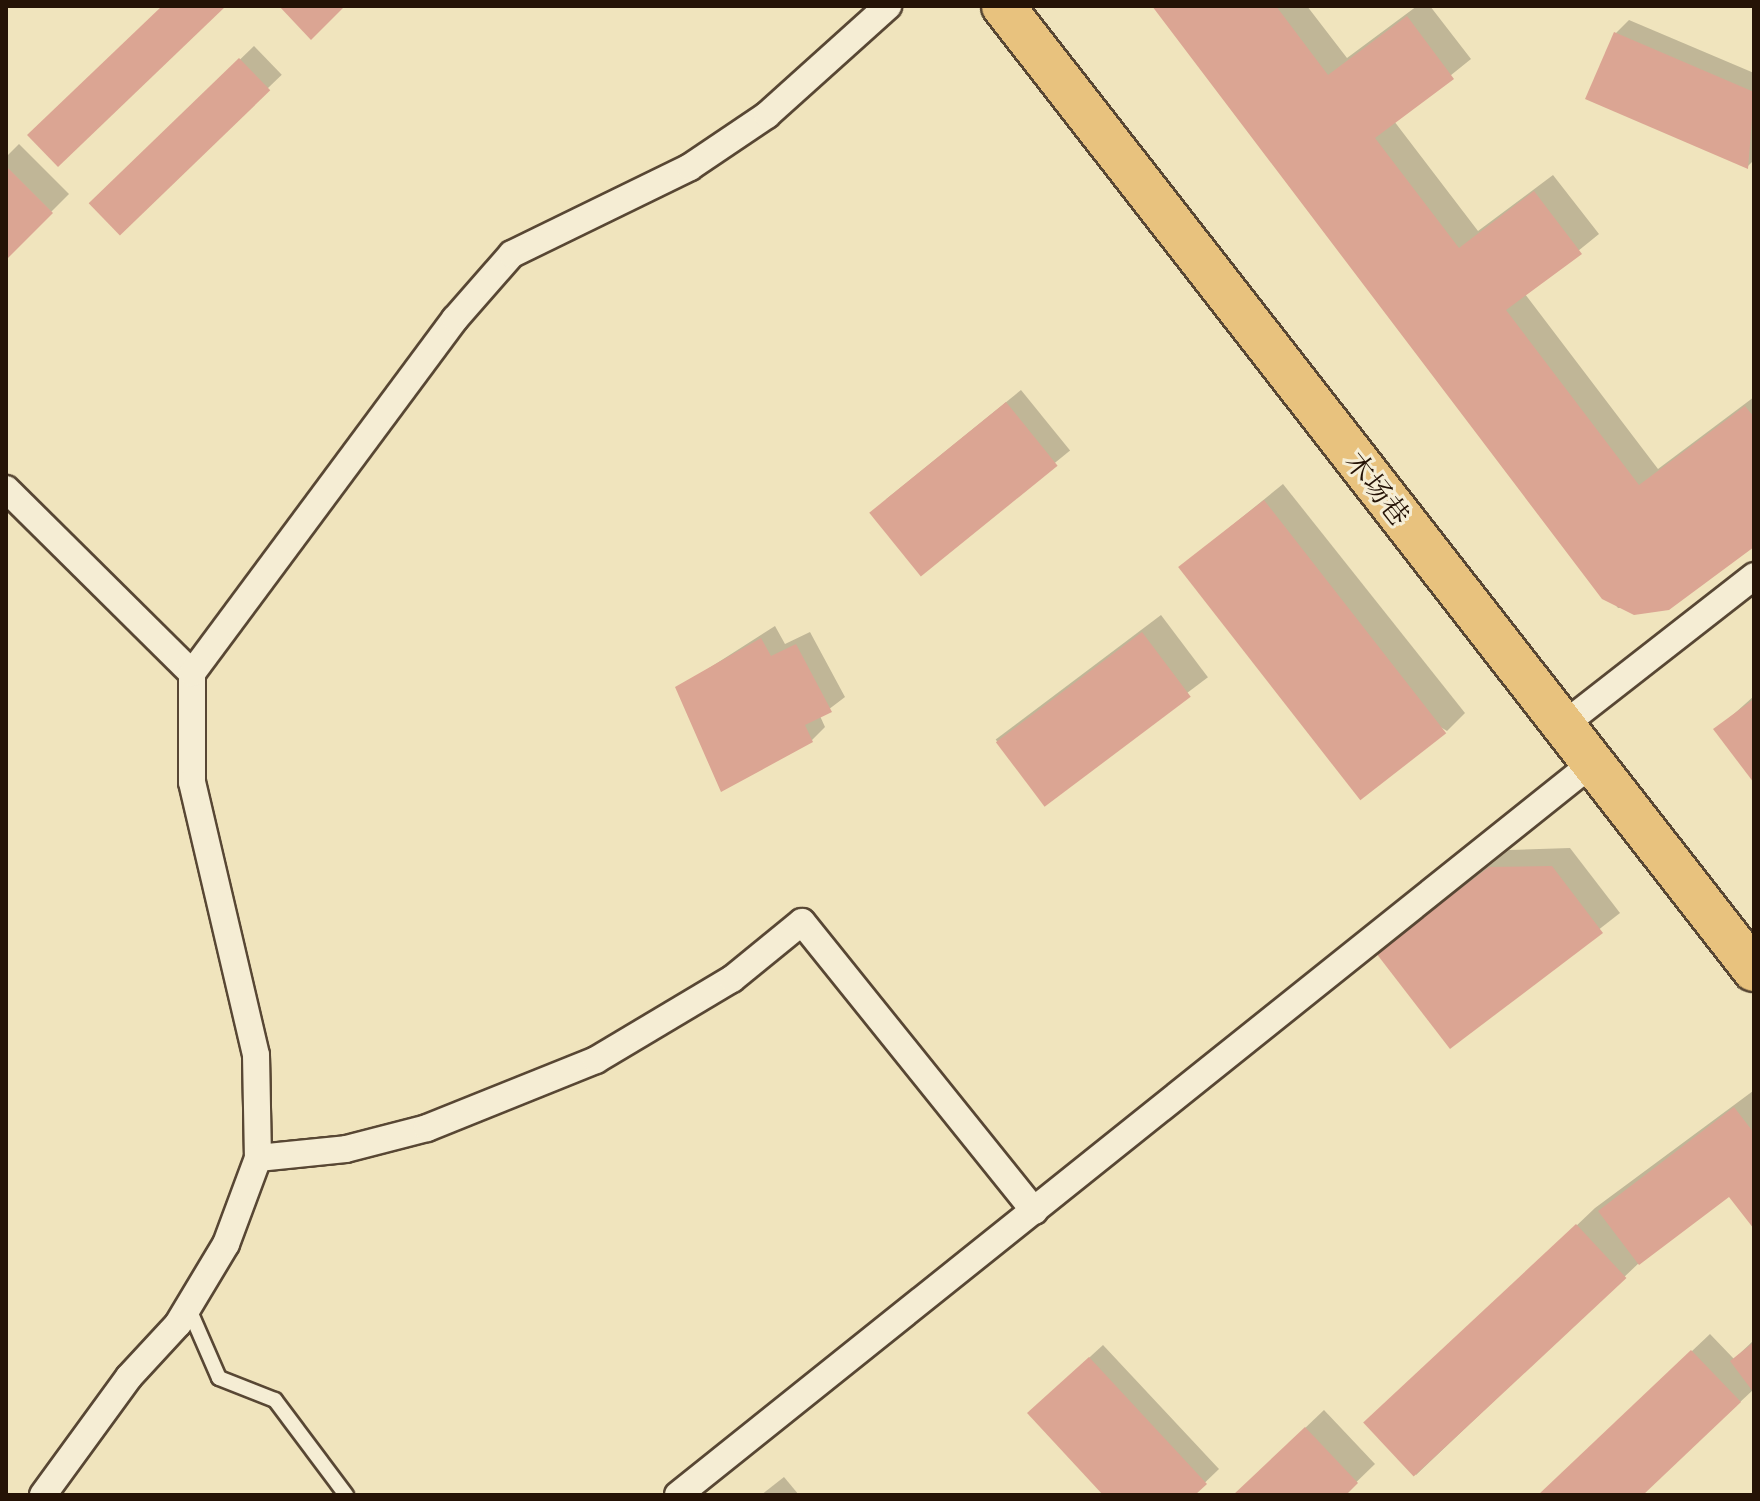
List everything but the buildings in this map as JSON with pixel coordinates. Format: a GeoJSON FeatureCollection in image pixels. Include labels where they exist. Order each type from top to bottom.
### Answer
{"type":"FeatureCollection","features":[{"type":"Feature","properties":{"kind":"main road","name":"木场巷"},"geometry":{"type":"LineString","coordinates":[[1003,6],[1561,727],[1754,970]]}},
{"type":"Feature","properties":{"kind":"street"},"geometry":{"type":"LineString","coordinates":[[43,1495],[189,1309],[226,1244],[258,1158],[256,1055],[192,782],[192,673],[455,319],[512,254],[690,167],[767,115],[888,6]]}},
{"type":"Feature","properties":{"kind":"street"},"geometry":{"type":"LineString","coordinates":[[6,489],[192,673]]}},
{"type":"Feature","properties":{"kind":"street"},"geometry":{"type":"LineString","coordinates":[[1561,727],[1754,576]]}},
{"type":"Feature","properties":{"kind":"street"},"geometry":{"type":"LineString","coordinates":[[678,1495],[1591,764]]}},
{"type":"Feature","properties":{"kind":"street"},"geometry":{"type":"LineString","coordinates":[[258,1158],[346,1149],[427,1128],[596,1060],[732,979],[802,922],[1034,1211]]}},
{"type":"Feature","properties":{"kind":"lane"},"geometry":{"type":"LineString","coordinates":[[189,1309],[219,1378],[275,1400],[346,1495]]}}]}
